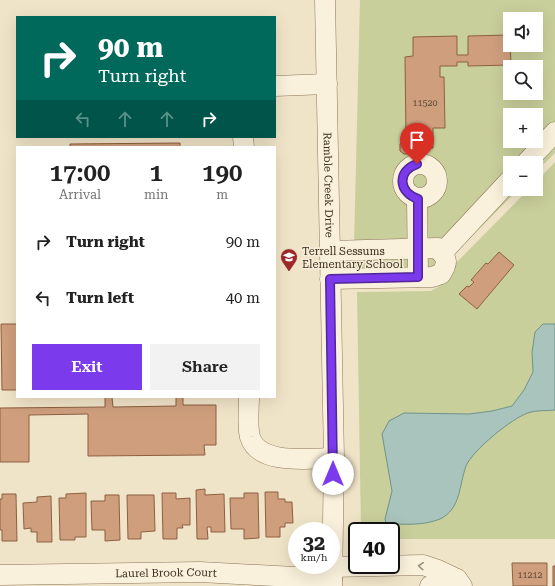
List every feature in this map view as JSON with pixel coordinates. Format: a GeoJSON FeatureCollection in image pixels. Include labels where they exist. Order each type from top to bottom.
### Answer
{"type":"FeatureCollection","features":[{"type":"Feature","properties":{"kind":"street","name":"Ramble Creek Drive"},"geometry":{"type":"LineString","coordinates":[[325,0],[334,458],[332,577]]}},
{"type":"Feature","properties":{"kind":"street"},"geometry":{"type":"LineString","coordinates":[[276,86],[327,84]]}},
{"type":"Feature","properties":{"kind":"street"},"geometry":{"type":"LineString","coordinates":[[533,156],[555,132]]}},
{"type":"Feature","properties":{"kind":"street"},"geometry":{"type":"LineString","coordinates":[[442,252],[503,187]]}},
{"type":"Feature","properties":{"kind":"street"},"geometry":{"type":"LineString","coordinates":[[418,199],[418,277]]}},
{"type":"Feature","properties":{"kind":"street"},"geometry":{"type":"LineString","coordinates":[[330,251],[418,247],[438,248],[445,257],[446,265],[441,274],[432,277],[330,279]]}},
{"type":"Feature","properties":{"kind":"street"},"geometry":{"type":"LineString","coordinates":[[249,398],[250,435],[253,445],[263,453],[277,459],[334,458]]}},
{"type":"Feature","properties":{"kind":"street","name":"Laurel Brook Court"},"geometry":{"type":"LineString","coordinates":[[8,578],[200,579],[332,577],[423,566],[438,570],[459,583]]}},
{"type":"Feature","properties":{"kind":"street","name":"Laurel Brook Court"},"geometry":{"type":"LineString","coordinates":[[430,586],[459,583]]}},
{"type":"Feature","properties":{"kind":"green space"},"geometry":{"type":"Polygon","coordinates":[[[360,0],[555,0],[555,153],[543,165],[543,156],[503,156],[503,196],[512,196],[450,258],[443,275],[353,286],[360,0]]]}},
{"type":"Feature","properties":{"kind":"green space"},"geometry":{"type":"Polygon","coordinates":[[[555,162],[555,539],[400,539],[400,522],[361,522],[357,292],[431,291],[448,281],[455,264],[522,196],[543,196],[543,175],[555,162]]]}},
{"type":"Feature","properties":{"kind":"water"},"geometry":{"type":"Polygon","coordinates":[[[543,324],[555,324],[555,410],[534,411],[521,416],[512,421],[484,444],[466,466],[456,503],[447,515],[427,523],[400,524],[400,522],[386,522],[392,491],[382,434],[389,421],[404,413],[469,414],[492,411],[512,406],[524,390],[533,372],[532,352],[535,332],[543,324]]]}},
{"type":"Feature","properties":{"kind":"building"},"geometry":{"type":"Polygon","coordinates":[[[503,35],[503,52],[511,52],[511,60],[503,60],[503,65],[468,66],[468,62],[457,62],[457,66],[440,66],[440,77],[444,77],[445,128],[433,128],[433,148],[417,149],[411,154],[404,154],[400,151],[400,144],[406,139],[405,57],[413,56],[413,37],[457,36],[457,55],[468,55],[468,36],[503,35]]]}},
{"type":"Feature","properties":{"kind":"building"},"geometry":{"type":"Polygon","coordinates":[[[180,143],[180,146],[70,146],[70,144],[180,143]]]}},
{"type":"Feature","properties":{"kind":"building"},"geometry":{"type":"Polygon","coordinates":[[[499,252],[514,265],[477,309],[459,294],[467,286],[469,287],[474,282],[471,280],[486,263],[488,264],[499,252]]]}},
{"type":"Feature","properties":{"kind":"building"},"geometry":{"type":"Polygon","coordinates":[[[1,324],[16,324],[16,390],[2,390],[1,324]]]}},
{"type":"Feature","properties":{"kind":"building"},"geometry":{"type":"Polygon","coordinates":[[[105,398],[112,398],[113,407],[176,406],[176,398],[183,398],[183,405],[216,405],[216,445],[204,445],[205,455],[88,456],[88,414],[29,415],[29,462],[0,462],[0,408],[105,407],[105,398]]]}},
{"type":"Feature","properties":{"kind":"building"},"geometry":{"type":"Polygon","coordinates":[[[205,489],[205,495],[224,494],[225,532],[211,532],[211,527],[207,527],[208,539],[197,539],[196,490],[205,489]]]}},
{"type":"Feature","properties":{"kind":"building"},"geometry":{"type":"Polygon","coordinates":[[[265,492],[278,492],[278,499],[285,499],[285,502],[292,502],[293,522],[285,523],[285,527],[280,527],[280,537],[266,537],[265,492]]]}},
{"type":"Feature","properties":{"kind":"building"},"geometry":{"type":"Polygon","coordinates":[[[86,493],[86,537],[75,537],[75,540],[60,540],[59,498],[66,498],[66,494],[86,493]]]}},
{"type":"Feature","properties":{"kind":"building"},"geometry":{"type":"Polygon","coordinates":[[[162,493],[176,493],[176,499],[190,498],[190,525],[182,525],[183,528],[177,528],[177,539],[163,539],[162,493]]]}},
{"type":"Feature","properties":{"kind":"building"},"geometry":{"type":"Polygon","coordinates":[[[244,493],[258,493],[259,538],[244,539],[244,529],[231,529],[230,498],[244,498],[244,493]]]}},
{"type":"Feature","properties":{"kind":"building"},"geometry":{"type":"Polygon","coordinates":[[[2,494],[16,494],[17,541],[2,541],[2,530],[0,530],[0,499],[2,499],[2,494]]]}},
{"type":"Feature","properties":{"kind":"building"},"geometry":{"type":"Polygon","coordinates":[[[105,495],[119,495],[120,540],[105,541],[105,530],[92,530],[91,501],[105,501],[105,495]]]}},
{"type":"Feature","properties":{"kind":"building"},"geometry":{"type":"Polygon","coordinates":[[[127,495],[154,495],[155,531],[141,532],[141,539],[128,539],[127,495]]]}},
{"type":"Feature","properties":{"kind":"building"},"geometry":{"type":"Polygon","coordinates":[[[51,496],[52,542],[37,542],[37,532],[31,532],[31,528],[24,529],[23,503],[37,502],[37,497],[51,496]]]}},
{"type":"Feature","properties":{"kind":"building"},"geometry":{"type":"Polygon","coordinates":[[[512,563],[547,563],[547,586],[513,586],[512,563]]]}},
{"type":"Feature","properties":{"kind":"building"},"geometry":{"type":"Polygon","coordinates":[[[553,566],[555,566],[555,586],[553,586],[553,566]]]}},
{"type":"Feature","properties":{"kind":"place","name":"Terrell Sessums Elementary School"},"geometry":{"type":"Point","coordinates":[289,272]}},
{"type":"Feature","properties":{"kind":"route"},"geometry":{"type":"LineString","coordinates":[[333,474],[334,458],[330,279],[418,277],[418,199],[409,195],[405,191],[402,180],[407,170],[411,166],[417,164]]}}]}
